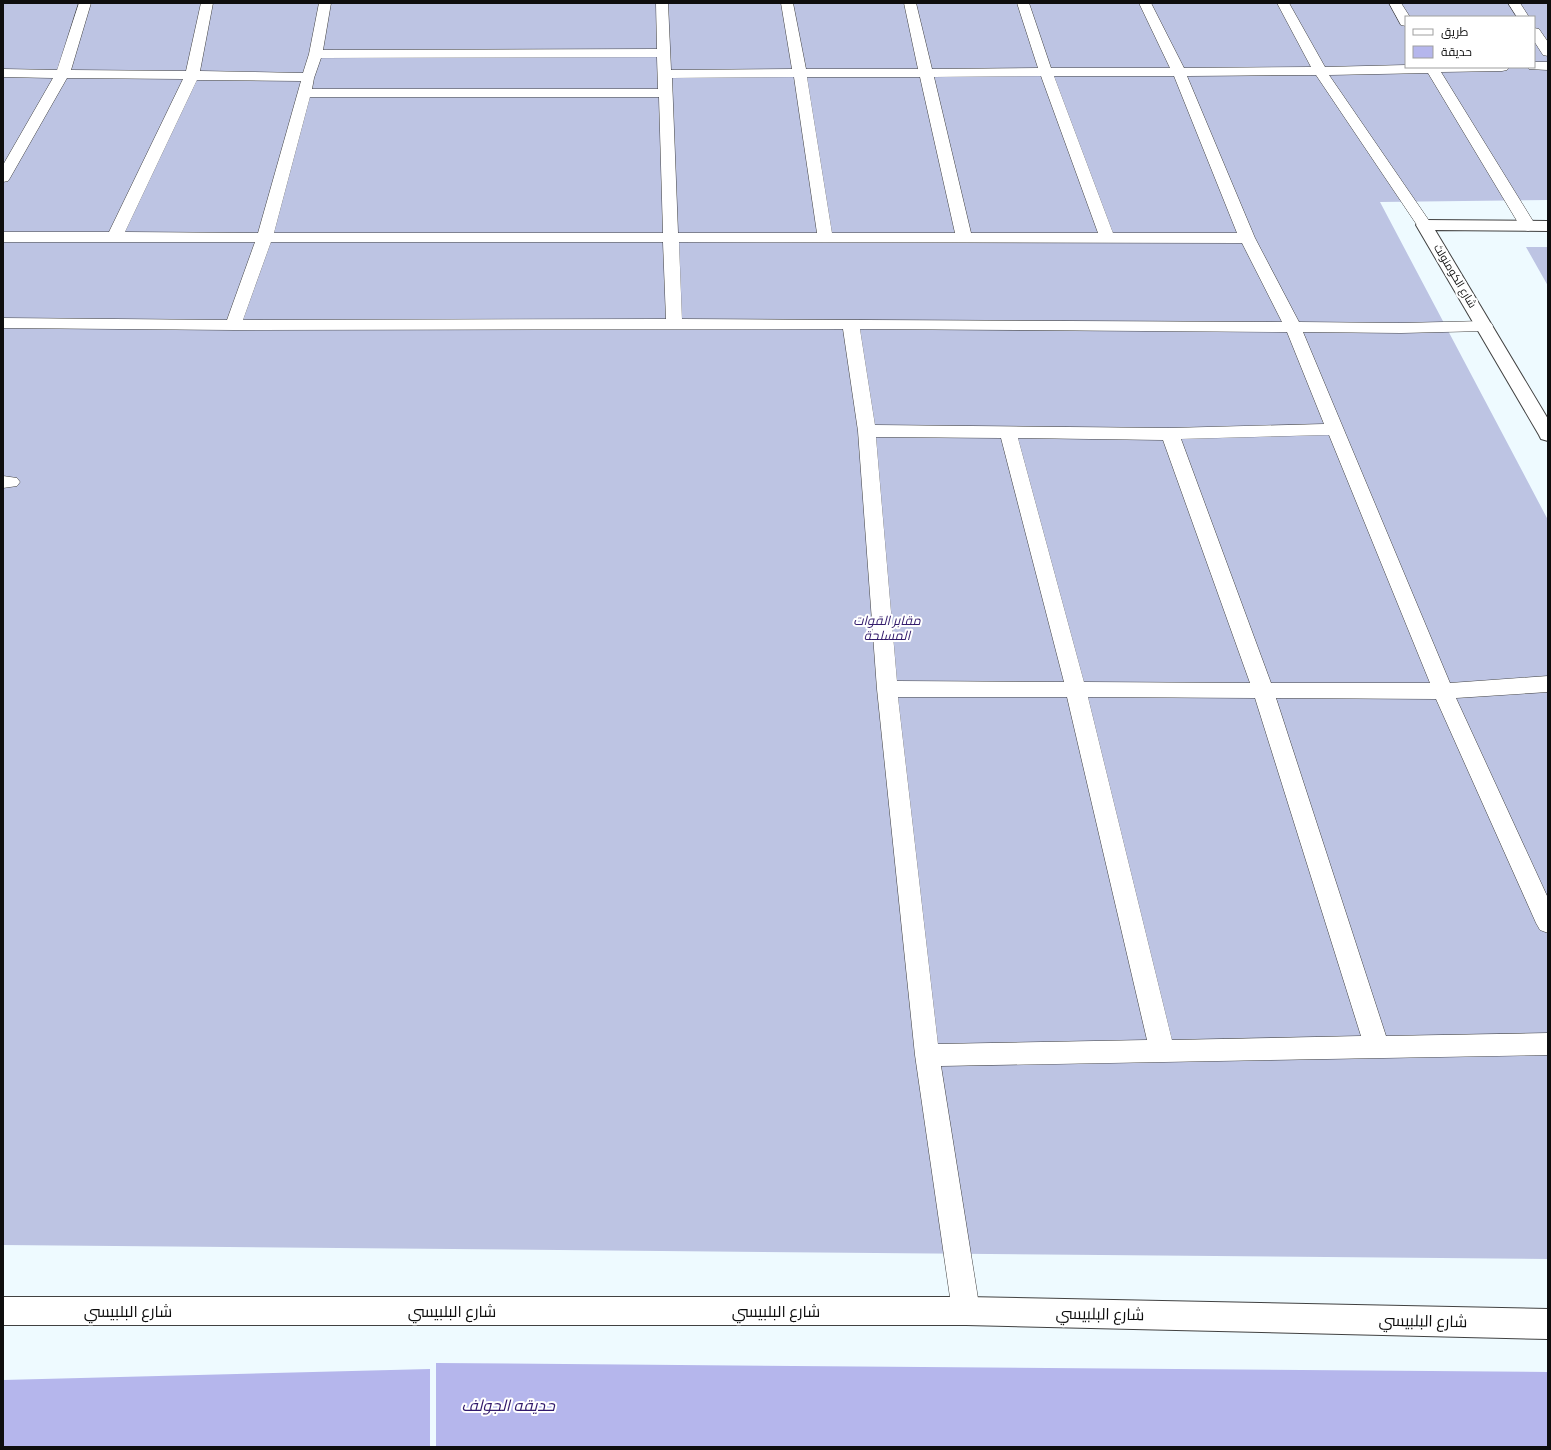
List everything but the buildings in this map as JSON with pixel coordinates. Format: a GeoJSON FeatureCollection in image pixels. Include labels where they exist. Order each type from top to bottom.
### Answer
{"type":"FeatureCollection","features":[{"type":"Feature","properties":{"kind":"street","name":"شارع الكومنولث"},"geometry":{"type":"LineString","coordinates":[[1424,225],[1548,226]]}},
{"type":"Feature","properties":{"kind":"street","name":"شارع الكومنولث"},"geometry":{"type":"LineString","coordinates":[[1424,225],[1548,435]]}},
{"type":"Feature","properties":{"kind":"street","name":"شارع البلبيسي"},"geometry":{"type":"LineString","coordinates":[[3,1311],[966,1311],[1548,1324]]}},
{"type":"Feature","properties":{"kind":"lane"},"geometry":{"type":"LineString","coordinates":[[3,178],[63,73],[85,3]]}},
{"type":"Feature","properties":{"kind":"lane"},"geometry":{"type":"LineString","coordinates":[[115,237],[192,75],[207,3]]}},
{"type":"Feature","properties":{"kind":"lane"},"geometry":{"type":"LineString","coordinates":[[233,325],[265,237],[308,77],[316,54],[324,3]]}},
{"type":"Feature","properties":{"kind":"lane"},"geometry":{"type":"LineString","coordinates":[[662,3],[674,324]]}},
{"type":"Feature","properties":{"kind":"lane"},"geometry":{"type":"LineString","coordinates":[[787,3],[800,74],[825,238]]}},
{"type":"Feature","properties":{"kind":"lane"},"geometry":{"type":"LineString","coordinates":[[910,3],[964,238]]}},
{"type":"Feature","properties":{"kind":"lane"},"geometry":{"type":"LineString","coordinates":[[1023,3],[1046,72],[1107,238]]}},
{"type":"Feature","properties":{"kind":"lane"},"geometry":{"type":"LineString","coordinates":[[1145,3],[1179,72],[1247,238],[1293,327],[1443,692],[1548,923]]}},
{"type":"Feature","properties":{"kind":"lane"},"geometry":{"type":"LineString","coordinates":[[1283,3],[1320,71],[1424,225]]}},
{"type":"Feature","properties":{"kind":"lane"},"geometry":{"type":"LineString","coordinates":[[1395,3],[1405,20]]}},
{"type":"Feature","properties":{"kind":"lane"},"geometry":{"type":"LineString","coordinates":[[1514,3],[1522,16]]}},
{"type":"Feature","properties":{"kind":"lane"},"geometry":{"type":"LineString","coordinates":[[1535,33],[1548,52]]}},
{"type":"Feature","properties":{"kind":"lane"},"geometry":{"type":"LineString","coordinates":[[316,54],[664,53]]}},
{"type":"Feature","properties":{"kind":"lane"},"geometry":{"type":"LineString","coordinates":[[1535,66],[1548,66]]}},
{"type":"Feature","properties":{"kind":"lane"},"geometry":{"type":"LineString","coordinates":[[664,74],[1320,71],[1431,68],[1528,226]]}},
{"type":"Feature","properties":{"kind":"lane"},"geometry":{"type":"LineString","coordinates":[[3,72],[308,77]]}},
{"type":"Feature","properties":{"kind":"lane"},"geometry":{"type":"LineString","coordinates":[[304,93],[665,93]]}},
{"type":"Feature","properties":{"kind":"lane"},"geometry":{"type":"LineString","coordinates":[[3,237],[1247,238]]}},
{"type":"Feature","properties":{"kind":"lane"},"geometry":{"type":"LineString","coordinates":[[3,323],[233,325],[851,324],[1400,328],[1485,326]]}},
{"type":"Feature","properties":{"kind":"lane"},"geometry":{"type":"LineString","coordinates":[[851,324],[867,431],[887,689],[927,1055],[966,1311]]}},
{"type":"Feature","properties":{"kind":"lane"},"geometry":{"type":"LineString","coordinates":[[867,431],[1170,434],[1335,429]]}},
{"type":"Feature","properties":{"kind":"lane"},"geometry":{"type":"LineString","coordinates":[[1008,432],[1076,690],[1162,1050]]}},
{"type":"Feature","properties":{"kind":"lane"},"geometry":{"type":"LineString","coordinates":[[1170,434],[1263,690],[1377,1047]]}},
{"type":"Feature","properties":{"kind":"lane"},"geometry":{"type":"LineString","coordinates":[[887,689],[1443,692],[1548,684]]}},
{"type":"Feature","properties":{"kind":"lane"},"geometry":{"type":"LineString","coordinates":[[927,1055],[1548,1044]]}},
{"type":"Feature","properties":{"kind":"green space","name":"مقابر القوات المسلحة"},"geometry":{"type":"Polygon","coordinates":[[[3,3],[1548,3],[1548,200],[1380,202],[1548,520],[1548,1259],[3,1245],[3,3]]]}},
{"type":"Feature","properties":{"kind":"green space"},"geometry":{"type":"Polygon","coordinates":[[[1526,247],[1548,247],[1548,286],[1526,247]]]}},
{"type":"Feature","properties":{"kind":"green space","name":"حديقه الجولف"},"geometry":{"type":"Polygon","coordinates":[[[436,1363],[1548,1372],[1548,1447],[436,1447],[436,1363]]]}},
{"type":"Feature","properties":{"kind":"green space"},"geometry":{"type":"Polygon","coordinates":[[[430,1369],[430,1447],[3,1447],[3,1380],[430,1369]]]}}]}
